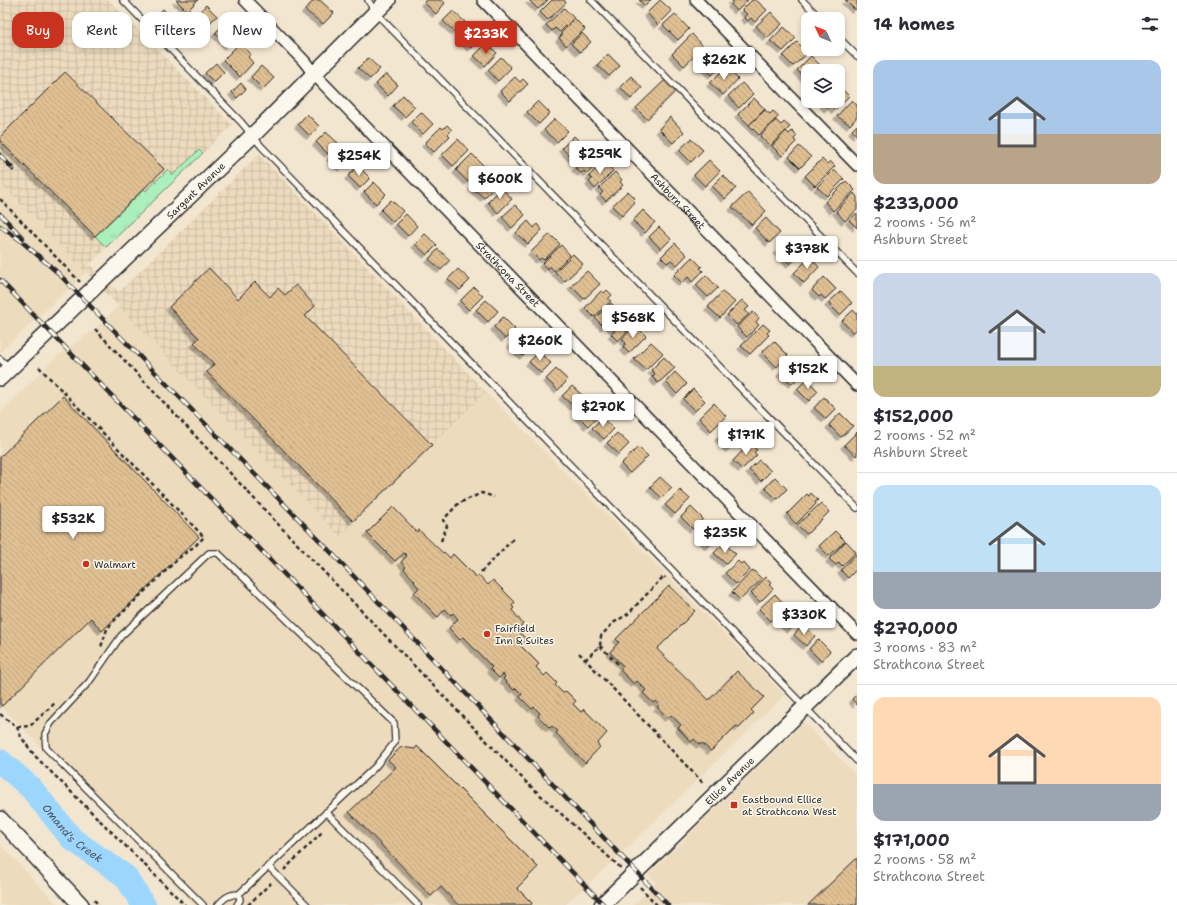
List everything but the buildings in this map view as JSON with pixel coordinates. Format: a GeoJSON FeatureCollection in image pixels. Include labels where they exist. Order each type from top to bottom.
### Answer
{"type":"FeatureCollection","features":[{"type":"Feature","properties":{"kind":"main road","name":"Sargent Avenue"},"geometry":{"type":"LineString","coordinates":[[3,368],[90,292],[252,136],[314,74],[372,6],[388,0]]}},
{"type":"Feature","properties":{"kind":"main road","name":"Ellice Avenue"},"geometry":{"type":"LineString","coordinates":[[602,905],[857,656]]}},
{"type":"Feature","properties":{"kind":"main road"},"geometry":{"type":"LineString","coordinates":[[0,819],[81,905]]}},
{"type":"Feature","properties":{"kind":"street","name":"Strathcona Street"},"geometry":{"type":"LineString","coordinates":[[245,0],[304,61],[314,74],[857,634]]}},
{"type":"Feature","properties":{"kind":"street","name":"Ashburn Street"},"geometry":{"type":"LineString","coordinates":[[483,0],[857,385]]}},
{"type":"Feature","properties":{"kind":"street"},"geometry":{"type":"LineString","coordinates":[[696,0],[857,165]]}},
{"type":"Feature","properties":{"kind":"lane"},"geometry":{"type":"LineString","coordinates":[[123,0],[241,122],[252,136],[857,761]]}},
{"type":"Feature","properties":{"kind":"lane"},"geometry":{"type":"LineString","coordinates":[[591,0],[857,273]]}},
{"type":"Feature","properties":{"kind":"lane"},"geometry":{"type":"LineString","coordinates":[[802,0],[814,12]]}},
{"type":"Feature","properties":{"kind":"lane"},"geometry":{"type":"LineString","coordinates":[[372,6],[857,508]]}},
{"type":"Feature","properties":{"kind":"lane"},"geometry":{"type":"LineString","coordinates":[[845,44],[857,56]]}},
{"type":"Feature","properties":{"kind":"lane"},"geometry":{"type":"LineString","coordinates":[[203,905],[46,748],[45,734],[51,723],[63,708],[89,682],[121,636],[209,553],[218,553],[394,723],[395,742],[375,767],[239,894],[233,894],[226,897],[218,905]]}},
{"type":"Feature","properties":{"kind":"lane"},"geometry":{"type":"LineString","coordinates":[[326,812],[418,905]]}},
{"type":"Feature","properties":{"kind":"lane"},"geometry":{"type":"LineString","coordinates":[[268,866],[307,905]]}},
{"type":"Feature","properties":{"kind":"lane"},"geometry":{"type":"LineString","coordinates":[[236,905],[240,900],[239,894]]}},
{"type":"Feature","properties":{"kind":"path"},"geometry":{"type":"LineString","coordinates":[[0,199],[90,292]]}},
{"type":"Feature","properties":{"kind":"path"},"geometry":{"type":"LineString","coordinates":[[95,329],[276,522],[526,782],[630,877],[657,905]]}},
{"type":"Feature","properties":{"kind":"path"},"geometry":{"type":"LineString","coordinates":[[39,367],[204,537],[196,545]]}},
{"type":"Feature","properties":{"kind":"path"},"geometry":{"type":"LineString","coordinates":[[441,541],[447,526],[443,520],[460,503],[482,493],[494,497]]}},
{"type":"Feature","properties":{"kind":"path"},"geometry":{"type":"LineString","coordinates":[[481,572],[515,537]]}},
{"type":"Feature","properties":{"kind":"path"},"geometry":{"type":"LineString","coordinates":[[585,660],[600,646],[601,636],[613,623],[628,614],[664,576],[669,581]]}},
{"type":"Feature","properties":{"kind":"path"},"geometry":{"type":"LineString","coordinates":[[600,646],[620,666]]}},
{"type":"Feature","properties":{"kind":"path"},"geometry":{"type":"LineString","coordinates":[[579,654],[703,783]]}},
{"type":"Feature","properties":{"kind":"path"},"geometry":{"type":"LineString","coordinates":[[0,714],[17,727],[21,737],[35,756],[185,905]]}},
{"type":"Feature","properties":{"kind":"path"},"geometry":{"type":"LineString","coordinates":[[17,727],[30,726]]}},
{"type":"Feature","properties":{"kind":"shaded area"},"geometry":{"type":"Polygon","coordinates":[[[0,0],[109,0],[121,12],[72,12],[72,48],[132,48],[132,23],[140,32],[140,48],[156,48],[232,125],[90,264],[119,292],[259,154],[486,392],[340,537],[0,183],[0,0]]]}},
{"type":"Feature","properties":{"kind":"shaded area"},"geometry":{"type":"Polygon","coordinates":[[[0,183],[87,272],[0,352],[0,183]]]}},
{"type":"Feature","properties":{"kind":"shaded area"},"geometry":{"type":"Polygon","coordinates":[[[119,305],[340,537],[486,392],[785,695],[620,855],[565,905],[194,905],[0,705],[0,413],[57,356],[95,329],[119,305]]]}},
{"type":"Feature","properties":{"kind":"shaded area"},"geometry":{"type":"Polygon","coordinates":[[[804,722],[857,776],[857,905],[633,905],[656,883],[648,875],[804,722]]]}},
{"type":"Feature","properties":{"kind":"shaded area"},"geometry":{"type":"Polygon","coordinates":[[[0,844],[58,905],[0,905],[0,844]]]}},
{"type":"Feature","properties":{"kind":"green space"},"geometry":{"type":"Polygon","coordinates":[[[199,150],[203,153],[106,247],[95,236],[144,189],[146,191],[168,169],[173,175],[199,150]]]}},
{"type":"Feature","properties":{"kind":"waterway","name":"Omand's Creek"},"geometry":{"type":"LineString","coordinates":[[0,761],[31,788],[72,839],[125,876],[144,905]]}},
{"type":"Feature","properties":{"kind":"railway"},"geometry":{"type":"LineString","coordinates":[[0,155],[13,169]]}},
{"type":"Feature","properties":{"kind":"railway"},"geometry":{"type":"LineString","coordinates":[[0,214],[23,238]]}},
{"type":"Feature","properties":{"kind":"railway"},"geometry":{"type":"LineString","coordinates":[[0,226],[20,240],[57,272],[322,543],[668,905]]}},
{"type":"Feature","properties":{"kind":"railway"},"geometry":{"type":"LineString","coordinates":[[0,280],[604,905]]}},
{"type":"Feature","properties":{"kind":"place","name":"Walmart"},"geometry":{"type":"Point","coordinates":[86,564]}},
{"type":"Feature","properties":{"kind":"place","name":"Fairfield Inn & Suites"},"geometry":{"type":"Point","coordinates":[487,634]}},
{"type":"Feature","properties":{"kind":"place","name":"Eastbound Ellice at Strathcona West"},"geometry":{"type":"Point","coordinates":[734,805]}}]}
